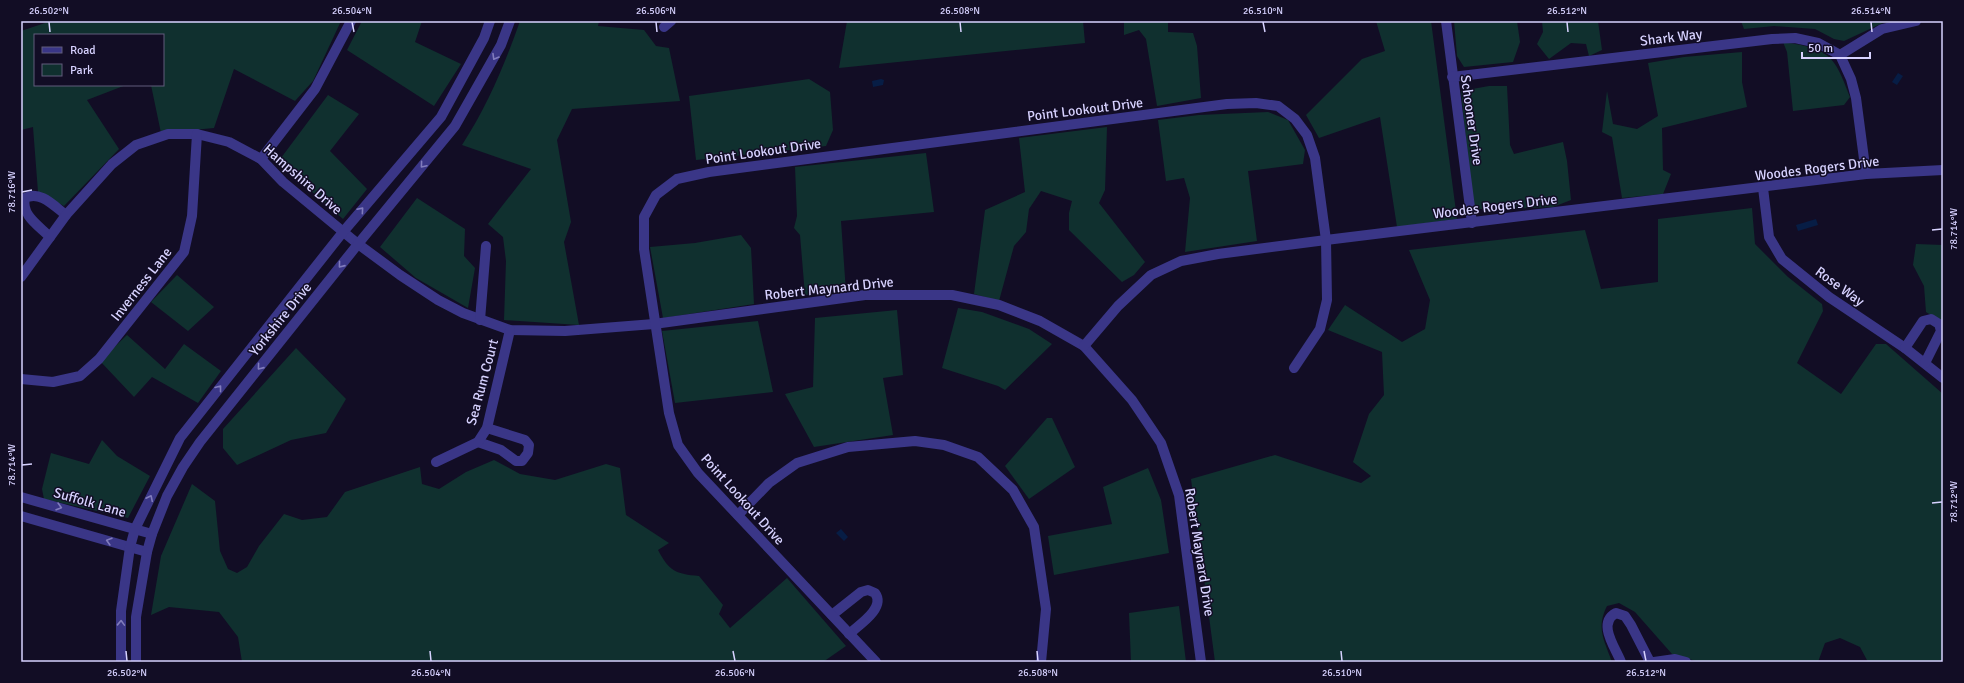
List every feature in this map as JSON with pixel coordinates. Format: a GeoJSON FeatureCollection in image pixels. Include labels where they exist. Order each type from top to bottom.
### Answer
{"type":"FeatureCollection","features":[{"type":"Feature","properties":{"kind":"street"},"geometry":{"type":"LineString","coordinates":[[262,159],[315,89],[351,21]]}},
{"type":"Feature","properties":{"kind":"street","name":"Yorkshire Drive"},"geometry":{"type":"LineString","coordinates":[[121,662],[121,611],[130,547],[135,529],[180,438],[343,232],[441,117],[484,38],[490,21]]}},
{"type":"Feature","properties":{"kind":"street","name":"Yorkshire Drive"},"geometry":{"type":"LineString","coordinates":[[136,662],[136,617],[147,552],[152,534],[167,496],[183,466],[200,442],[358,244],[455,126],[501,45],[510,21]]}},
{"type":"Feature","properties":{"kind":"street","name":"Schooner Drive"},"geometry":{"type":"LineString","coordinates":[[1446,21],[1452,77],[1472,222]]}},
{"type":"Feature","properties":{"kind":"street"},"geometry":{"type":"LineString","coordinates":[[1866,174],[1856,98],[1851,79],[1840,55],[1882,29],[1916,21]]}},
{"type":"Feature","properties":{"kind":"street","name":"Shark Way"},"geometry":{"type":"LineString","coordinates":[[1452,77],[1795,38],[1818,43],[1840,55]]}},
{"type":"Feature","properties":{"kind":"street","name":"Point Lookout Drive"},"geometry":{"type":"LineString","coordinates":[[876,662],[698,473],[678,445],[669,413],[654,324],[644,249],[644,217],[656,195],[677,179],[709,172],[1227,104],[1256,103],[1278,106],[1295,119],[1307,135],[1315,158],[1326,240],[1327,300],[1320,329],[1294,368]]}},
{"type":"Feature","properties":{"kind":"street","name":"Hampshire Drive"},"geometry":{"type":"LineString","coordinates":[[21,277],[66,215],[112,164],[136,145],[168,134],[197,134],[229,142],[262,159],[283,182],[343,232]]}},
{"type":"Feature","properties":{"kind":"street","name":"Inverness Lane"},"geometry":{"type":"LineString","coordinates":[[21,379],[53,382],[80,376],[99,359],[184,252],[192,216],[197,134]]}},
{"type":"Feature","properties":{"kind":"street","name":"Woodes Rogers Drive"},"geometry":{"type":"LineString","coordinates":[[1084,346],[1118,306],[1151,275],[1181,261],[1218,254],[1326,240],[1763,188],[1866,174],[1943,170]]}},
{"type":"Feature","properties":{"kind":"street","name":"Rose Way"},"geometry":{"type":"LineString","coordinates":[[1763,188],[1769,237],[1782,259],[1829,297],[1905,348],[1943,378]]}},
{"type":"Feature","properties":{"kind":"street"},"geometry":{"type":"LineString","coordinates":[[50,237],[26,213],[23,205],[25,198],[31,194],[38,195],[66,215]]}},
{"type":"Feature","properties":{"kind":"street","name":"Robert Maynard Drive"},"geometry":{"type":"LineString","coordinates":[[343,232],[400,275],[438,300],[480,320],[510,330],[565,331],[654,324],[865,295],[952,294],[999,305],[1040,321],[1084,346],[1132,400],[1161,443],[1179,495],[1201,662]]}},
{"type":"Feature","properties":{"kind":"street"},"geometry":{"type":"LineString","coordinates":[[480,320],[486,246]]}},
{"type":"Feature","properties":{"kind":"street"},"geometry":{"type":"LineString","coordinates":[[1905,348],[1923,321],[1931,319],[1938,324],[1941,331],[1925,363]]}},
{"type":"Feature","properties":{"kind":"street","name":"Sea Rum Court"},"geometry":{"type":"LineString","coordinates":[[436,462],[478,442],[487,428],[510,330]]}},
{"type":"Feature","properties":{"kind":"street"},"geometry":{"type":"LineString","coordinates":[[478,442],[501,450],[516,462],[522,461],[528,453],[529,445],[525,440],[487,428]]}},
{"type":"Feature","properties":{"kind":"street"},"geometry":{"type":"LineString","coordinates":[[738,516],[769,483],[797,463],[848,447],[914,441],[944,445],[978,457],[1014,490],[1034,527],[1046,608],[1041,662]]}},
{"type":"Feature","properties":{"kind":"street","name":"Suffolk Lane"},"geometry":{"type":"LineString","coordinates":[[21,497],[152,534]]}},
{"type":"Feature","properties":{"kind":"street"},"geometry":{"type":"LineString","coordinates":[[21,516],[147,552]]}},
{"type":"Feature","properties":{"kind":"street"},"geometry":{"type":"LineString","coordinates":[[832,615],[865,591],[875,593],[878,600],[877,607],[849,634]]}},
{"type":"Feature","properties":{"kind":"street"},"geometry":{"type":"LineString","coordinates":[[1621,662],[1607,630],[1607,621],[1610,617],[1616,614],[1625,616],[1650,662]]}},
{"type":"Feature","properties":{"kind":"street"},"geometry":{"type":"LineString","coordinates":[[1654,662],[1674,659],[1686,662]]}},
{"type":"Feature","properties":{"kind":"green space"},"geometry":{"type":"Polygon","coordinates":[[[51,21],[341,21],[313,81],[295,101],[234,69],[214,128],[161,133],[151,86],[164,86],[164,34],[34,34],[34,86],[123,86],[87,100],[119,149],[64,206],[38,192],[33,127],[21,130],[21,31],[51,21]]]}},
{"type":"Feature","properties":{"kind":"green space"},"geometry":{"type":"Polygon","coordinates":[[[362,21],[422,21],[415,42],[461,64],[434,106],[347,50],[362,21]]]}},
{"type":"Feature","properties":{"kind":"green space"},"geometry":{"type":"Polygon","coordinates":[[[520,21],[599,21],[598,26],[644,30],[656,46],[669,48],[680,101],[572,109],[557,140],[571,222],[564,242],[579,325],[504,320],[506,261],[503,237],[488,224],[531,169],[462,145],[480,116],[495,85],[520,21]]]}},
{"type":"Feature","properties":{"kind":"green space"},"geometry":{"type":"Polygon","coordinates":[[[847,21],[1083,21],[1085,43],[839,68],[847,21]]]}},
{"type":"Feature","properties":{"kind":"green space"},"geometry":{"type":"Polygon","coordinates":[[[1124,21],[1168,21],[1168,32],[1193,33],[1197,46],[1201,98],[1157,106],[1146,39],[1139,30],[1124,35],[1124,21]]]}},
{"type":"Feature","properties":{"kind":"green space"},"geometry":{"type":"Polygon","coordinates":[[[1376,21],[1431,21],[1457,219],[1397,227],[1380,117],[1319,138],[1306,115],[1362,59],[1385,51],[1376,21]]]}},
{"type":"Feature","properties":{"kind":"green space"},"geometry":{"type":"Polygon","coordinates":[[[1454,21],[1517,21],[1520,42],[1513,62],[1464,67],[1457,56],[1454,21]]]}},
{"type":"Feature","properties":{"kind":"green space"},"geometry":{"type":"Polygon","coordinates":[[[1542,21],[1598,21],[1602,50],[1589,56],[1586,44],[1571,43],[1549,59],[1537,44],[1543,32],[1542,21]]]}},
{"type":"Feature","properties":{"kind":"green space"},"geometry":{"type":"Polygon","coordinates":[[[1741,21],[1887,21],[1844,41],[1834,39],[1815,29],[1774,26],[1744,29],[1741,21]]]}},
{"type":"Feature","properties":{"kind":"green space"},"geometry":{"type":"Polygon","coordinates":[[[1783,42],[1811,48],[1828,56],[1839,71],[1850,97],[1844,105],[1793,111],[1787,52],[1783,42]]]}},
{"type":"Feature","properties":{"kind":"green space"},"geometry":{"type":"Polygon","coordinates":[[[1742,52],[1742,82],[1747,107],[1662,128],[1663,170],[1671,174],[1663,194],[1622,198],[1612,137],[1602,132],[1607,91],[1613,124],[1637,129],[1658,116],[1648,63],[1684,57],[1742,52]]]}},
{"type":"Feature","properties":{"kind":"green space"},"geometry":{"type":"Polygon","coordinates":[[[809,79],[830,92],[833,130],[826,146],[696,160],[689,96],[809,79]]]}},
{"type":"Feature","properties":{"kind":"green space"},"geometry":{"type":"Polygon","coordinates":[[[1489,86],[1507,86],[1510,145],[1514,154],[1563,142],[1567,161],[1571,200],[1553,207],[1473,209],[1461,91],[1489,86]]]}},
{"type":"Feature","properties":{"kind":"green space"},"geometry":{"type":"Polygon","coordinates":[[[328,95],[359,114],[330,151],[367,189],[343,219],[278,162],[328,95]]]}},
{"type":"Feature","properties":{"kind":"green space"},"geometry":{"type":"Polygon","coordinates":[[[1268,112],[1288,120],[1305,150],[1303,164],[1248,171],[1257,241],[1185,252],[1190,198],[1184,178],[1166,181],[1158,120],[1199,115],[1268,112]]]}},
{"type":"Feature","properties":{"kind":"green space"},"geometry":{"type":"Polygon","coordinates":[[[1107,127],[1105,190],[1099,203],[1145,262],[1134,275],[1122,282],[1069,230],[1069,213],[1072,201],[1041,191],[1029,209],[1026,232],[1014,246],[999,301],[974,294],[985,210],[1025,192],[1019,138],[1107,127]]]}},
{"type":"Feature","properties":{"kind":"green space"},"geometry":{"type":"Polygon","coordinates":[[[926,153],[934,212],[841,221],[846,292],[805,295],[800,235],[794,228],[797,216],[795,167],[926,153]]]}},
{"type":"Feature","properties":{"kind":"green space"},"geometry":{"type":"Polygon","coordinates":[[[417,198],[465,229],[464,256],[475,268],[468,308],[416,278],[380,247],[417,198]]]}},
{"type":"Feature","properties":{"kind":"green space"},"geometry":{"type":"Polygon","coordinates":[[[1752,208],[1755,244],[1788,277],[1822,304],[1823,311],[1797,363],[1841,394],[1876,344],[1886,344],[1943,394],[1943,662],[1868,662],[1860,647],[1840,638],[1825,643],[1818,662],[1699,662],[1672,654],[1635,612],[1619,603],[1607,606],[1602,621],[1602,634],[1612,662],[1215,662],[1191,479],[1275,455],[1361,483],[1371,476],[1353,462],[1369,414],[1384,395],[1382,352],[1328,330],[1345,305],[1402,342],[1425,329],[1430,300],[1409,250],[1585,230],[1601,289],[1658,282],[1658,219],[1752,208]]]}},
{"type":"Feature","properties":{"kind":"green space"},"geometry":{"type":"Polygon","coordinates":[[[741,235],[751,248],[754,304],[663,318],[650,247],[695,243],[741,235]]]}},
{"type":"Feature","properties":{"kind":"green space"},"geometry":{"type":"Polygon","coordinates":[[[1916,244],[1943,245],[1943,324],[1926,312],[1924,286],[1913,265],[1916,244]]]}},
{"type":"Feature","properties":{"kind":"green space"},"geometry":{"type":"Polygon","coordinates":[[[177,275],[214,307],[188,331],[151,302],[177,275]]]}},
{"type":"Feature","properties":{"kind":"green space"},"geometry":{"type":"Polygon","coordinates":[[[958,308],[982,312],[1029,329],[1052,344],[1005,390],[998,386],[942,368],[958,308]]]}},
{"type":"Feature","properties":{"kind":"green space"},"geometry":{"type":"Polygon","coordinates":[[[897,310],[903,375],[883,378],[893,435],[814,447],[785,394],[813,387],[815,318],[897,310]]]}},
{"type":"Feature","properties":{"kind":"green space"},"geometry":{"type":"Polygon","coordinates":[[[758,321],[773,392],[675,403],[662,331],[758,321]]]}},
{"type":"Feature","properties":{"kind":"green space"},"geometry":{"type":"Polygon","coordinates":[[[127,335],[165,369],[184,344],[221,371],[198,403],[152,377],[134,397],[100,361],[127,335]]]}},
{"type":"Feature","properties":{"kind":"green space"},"geometry":{"type":"Polygon","coordinates":[[[296,348],[346,399],[326,433],[291,440],[237,465],[223,448],[223,429],[296,348]]]}},
{"type":"Feature","properties":{"kind":"green space"},"geometry":{"type":"Polygon","coordinates":[[[1047,418],[1052,418],[1075,467],[1029,499],[1005,466],[1047,418]]]}},
{"type":"Feature","properties":{"kind":"green space"},"geometry":{"type":"Polygon","coordinates":[[[102,440],[117,456],[150,476],[128,518],[44,499],[42,489],[51,453],[89,464],[102,440]]]}},
{"type":"Feature","properties":{"kind":"green space"},"geometry":{"type":"Polygon","coordinates":[[[494,460],[520,474],[555,480],[606,464],[620,468],[626,515],[669,543],[658,550],[666,563],[674,570],[684,574],[699,576],[723,605],[719,614],[730,628],[787,578],[846,646],[823,662],[242,662],[238,637],[219,612],[169,607],[151,615],[161,556],[192,484],[215,501],[220,551],[228,569],[237,573],[247,567],[259,546],[284,514],[302,520],[327,517],[345,492],[420,467],[422,484],[439,489],[466,472],[494,460]]]}},
{"type":"Feature","properties":{"kind":"green space"},"geometry":{"type":"Polygon","coordinates":[[[1148,468],[1161,500],[1169,553],[1054,575],[1048,536],[1112,524],[1103,487],[1148,468]]]}},
{"type":"Feature","properties":{"kind":"green space"},"geometry":{"type":"Polygon","coordinates":[[[1179,606],[1186,662],[1131,662],[1129,613],[1179,606]]]}},
{"type":"Feature","properties":{"kind":"water"},"geometry":{"type":"Polygon","coordinates":[[[1898,73],[1903,76],[1897,85],[1892,82],[1898,73]]]}},
{"type":"Feature","properties":{"kind":"water"},"geometry":{"type":"Polygon","coordinates":[[[881,79],[884,80],[883,85],[873,87],[872,81],[881,79]]]}},
{"type":"Feature","properties":{"kind":"water"},"geometry":{"type":"Polygon","coordinates":[[[1816,219],[1818,225],[1798,231],[1796,225],[1816,219]]]}},
{"type":"Feature","properties":{"kind":"water"},"geometry":{"type":"Polygon","coordinates":[[[841,529],[848,537],[844,541],[836,533],[841,529]]]}}]}
